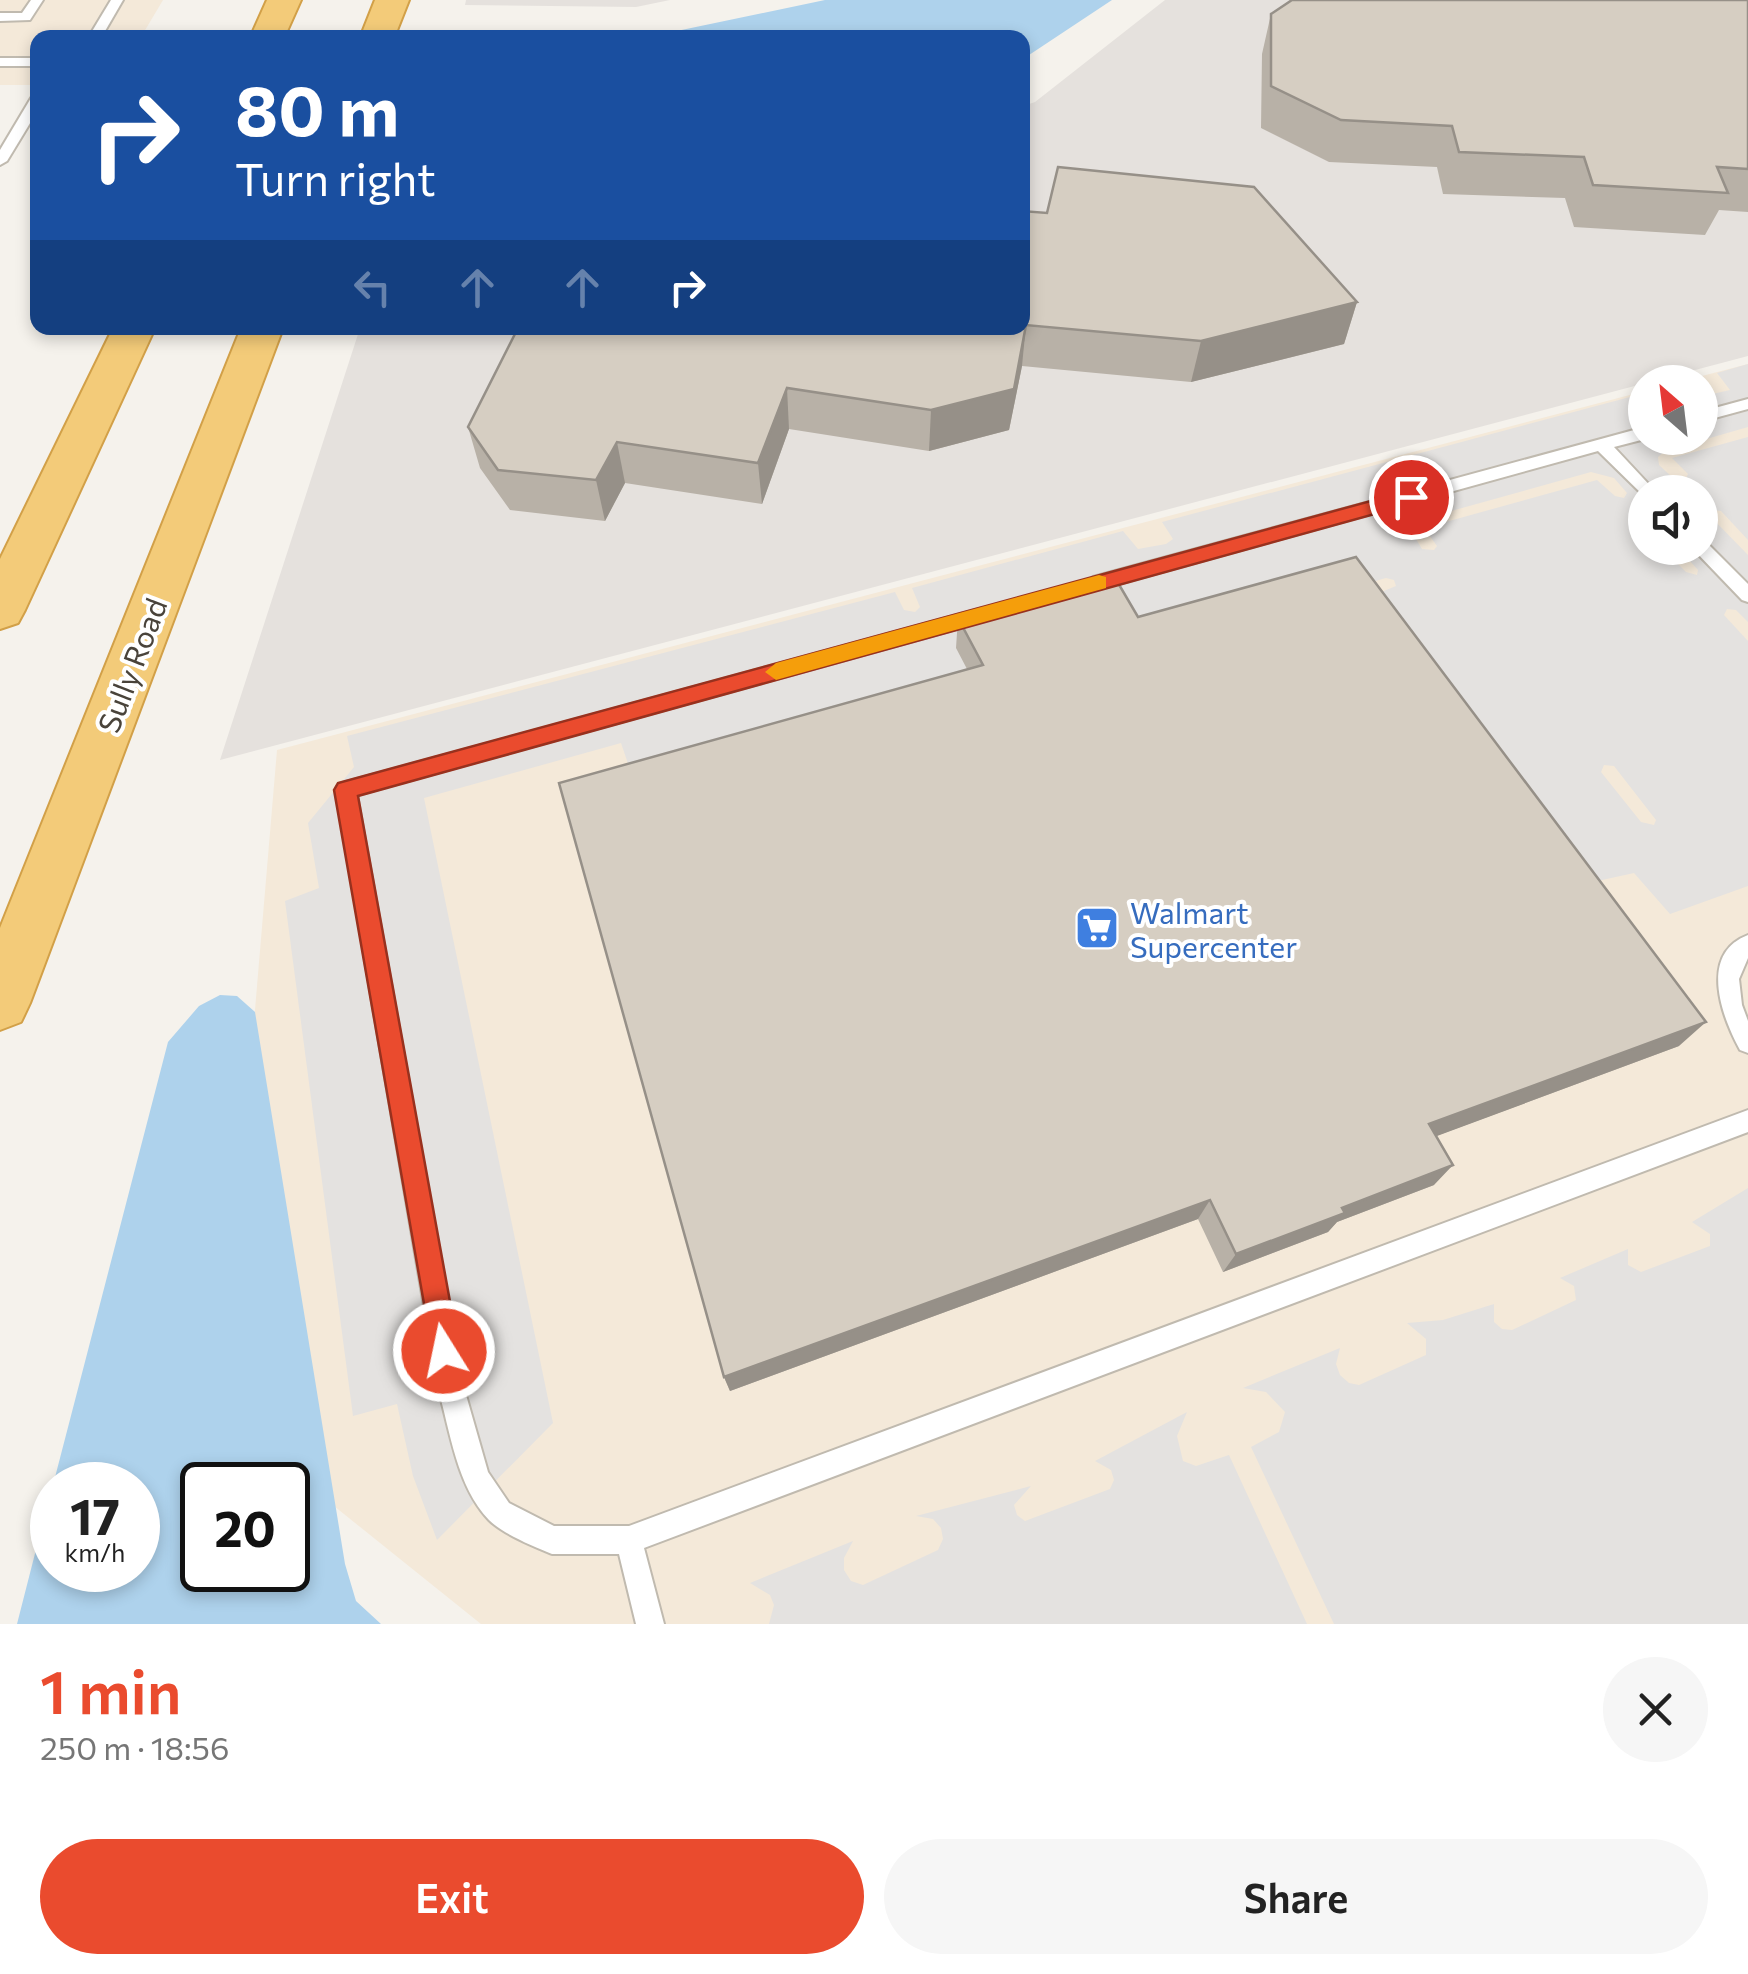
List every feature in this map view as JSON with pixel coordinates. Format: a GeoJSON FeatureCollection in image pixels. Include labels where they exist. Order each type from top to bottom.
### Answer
{"type":"FeatureCollection","features":[{"type":"Feature","properties":{"kind":"highway"},"geometry":{"type":"LineString","coordinates":[[271,30],[284,0]]}},
{"type":"Feature","properties":{"kind":"highway"},"geometry":{"type":"LineString","coordinates":[[380,30],[392,0]]}},
{"type":"Feature","properties":{"kind":"highway"},"geometry":{"type":"LineString","coordinates":[[0,610],[131,335]]}},
{"type":"Feature","properties":{"kind":"highway","name":"Sully Road"},"geometry":{"type":"LineString","coordinates":[[0,1003],[259,335]]}},
{"type":"Feature","properties":{"kind":"lane"},"geometry":{"type":"LineString","coordinates":[[0,16],[26,16],[36,0]]}},
{"type":"Feature","properties":{"kind":"lane"},"geometry":{"type":"LineString","coordinates":[[99,30],[117,0]]}},
{"type":"Feature","properties":{"kind":"lane"},"geometry":{"type":"LineString","coordinates":[[0,62],[30,62]]}},
{"type":"Feature","properties":{"kind":"lane"},"geometry":{"type":"LineString","coordinates":[[0,162],[30,111]]}},
{"type":"Feature","properties":{"kind":"lane"},"geometry":{"type":"LineString","coordinates":[[1718,413],[1748,404]]}},
{"type":"Feature","properties":{"kind":"lane"},"geometry":{"type":"LineString","coordinates":[[1069,591],[1628,437]]}},
{"type":"Feature","properties":{"kind":"lane"},"geometry":{"type":"LineString","coordinates":[[1602,444],[1632,475]]}},
{"type":"Feature","properties":{"kind":"lane"},"geometry":{"type":"LineString","coordinates":[[1718,565],[1748,596]]}},
{"type":"Feature","properties":{"kind":"lane"},"geometry":{"type":"LineString","coordinates":[[1012,607],[346,790],[451,1388],[477,1478],[500,1512],[552,1540],[629,1540],[1748,1122]]}},
{"type":"Feature","properties":{"kind":"lane"},"geometry":{"type":"LineString","coordinates":[[1748,944],[1738,952],[1726,986],[1735,1022],[1748,1043]]}},
{"type":"Feature","properties":{"kind":"lane"},"geometry":{"type":"LineString","coordinates":[[629,1540],[650,1624]]}},
{"type":"Feature","properties":{"kind":"shaded area"},"geometry":{"type":"Polygon","coordinates":[[[0,0],[163,0],[145,30],[30,30],[30,85],[0,85],[0,0]]]}},
{"type":"Feature","properties":{"kind":"shaded area"},"geometry":{"type":"Polygon","coordinates":[[[466,0],[670,0],[636,7],[465,5],[466,0]]]}},
{"type":"Feature","properties":{"kind":"shaded area"},"geometry":{"type":"Polygon","coordinates":[[[1165,0],[1748,0],[1748,356],[1714,365],[1628,365],[1628,388],[220,760],[358,335],[1030,335],[1030,104],[1165,0]]]}},
{"type":"Feature","properties":{"kind":"shaded area"},"geometry":{"type":"Polygon","coordinates":[[[1748,364],[1748,1624],[481,1624],[324,1498],[251,1057],[277,750],[1628,395],[1628,455],[1718,455],[1718,372],[1748,364]]]}},
{"type":"Feature","properties":{"kind":"shaded area"},"geometry":{"type":"Polygon","coordinates":[[[1748,364],[1748,427],[1718,436],[1718,393],[1730,390],[1718,373],[1748,364]]]}},
{"type":"Feature","properties":{"kind":"shaded area"},"geometry":{"type":"Polygon","coordinates":[[[1628,398],[1628,455],[1660,455],[1659,465],[1670,475],[1628,475],[1628,565],[1679,565],[1697,575],[1693,565],[1718,565],[1718,524],[1748,555],[1748,622],[1736,610],[1727,609],[1724,615],[1748,641],[1748,886],[1670,914],[1634,873],[1593,882],[1374,595],[1396,586],[1394,580],[1386,578],[637,790],[621,743],[424,798],[553,1423],[437,1540],[413,1476],[397,1404],[353,1416],[285,901],[319,888],[308,823],[354,767],[347,736],[895,592],[904,610],[915,612],[920,607],[912,588],[1123,531],[1138,549],[1166,544],[1173,539],[1162,522],[1628,398]],[[1591,472],[1419,520],[1410,529],[1422,549],[1434,550],[1437,546],[1424,528],[1597,480],[1615,496],[1624,498],[1627,493],[1614,478],[1591,472]],[[1604,765],[1601,772],[1641,822],[1654,825],[1656,820],[1614,766],[1604,765]]]}},
{"type":"Feature","properties":{"kind":"shaded area"},"geometry":{"type":"Polygon","coordinates":[[[1748,437],[1748,540],[1721,511],[1718,475],[1688,475],[1672,458],[1718,455],[1718,445],[1748,437]]]}},
{"type":"Feature","properties":{"kind":"shaded area"},"geometry":{"type":"Polygon","coordinates":[[[1748,1188],[1748,1624],[1334,1624],[1251,1447],[1279,1432],[1285,1412],[1266,1392],[1243,1388],[1340,1348],[1336,1364],[1340,1375],[1359,1385],[1426,1355],[1426,1339],[1407,1323],[1443,1320],[1494,1304],[1494,1322],[1502,1329],[1512,1330],[1576,1300],[1574,1286],[1560,1278],[1628,1249],[1628,1265],[1641,1272],[1710,1246],[1710,1234],[1692,1222],[1748,1188]]]}},
{"type":"Feature","properties":{"kind":"shaded area"},"geometry":{"type":"Polygon","coordinates":[[[1187,1412],[1177,1436],[1183,1461],[1196,1466],[1229,1455],[1307,1624],[769,1624],[774,1605],[770,1595],[750,1583],[853,1541],[844,1558],[844,1570],[851,1581],[863,1585],[938,1550],[943,1539],[941,1528],[933,1519],[916,1516],[1031,1486],[1014,1505],[1017,1515],[1025,1521],[1110,1489],[1114,1480],[1111,1470],[1095,1461],[1187,1412]]]}},
{"type":"Feature","properties":{"kind":"water"},"geometry":{"type":"Polygon","coordinates":[[[825,0],[1112,0],[1030,54],[1030,30],[681,30],[825,0]]]}},
{"type":"Feature","properties":{"kind":"water"},"geometry":{"type":"Polygon","coordinates":[[[220,995],[237,996],[255,1012],[345,1564],[356,1601],[381,1624],[17,1624],[30,1573],[30,1592],[160,1592],[160,1462],[59,1462],[168,1042],[199,1006],[220,995]]]}},
{"type":"Feature","properties":{"kind":"building"},"geometry":{"type":"Polygon","coordinates":[[[1292,0],[1748,0],[1748,169],[1717,167],[1728,193],[1593,185],[1584,157],[1459,152],[1452,126],[1341,120],[1271,86],[1271,14],[1292,0]]]}},
{"type":"Feature","properties":{"kind":"building"},"geometry":{"type":"Polygon","coordinates":[[[1058,167],[1254,187],[1357,302],[1201,341],[1030,325],[1030,212],[1047,213],[1058,167]]]}},
{"type":"Feature","properties":{"kind":"building"},"geometry":{"type":"Polygon","coordinates":[[[514,335],[1024,335],[1014,389],[931,410],[787,388],[758,463],[617,442],[596,480],[498,470],[468,427],[514,335]]]}},
{"type":"Feature","properties":{"kind":"building","name":"Walmart Supercenter"},"geometry":{"type":"Polygon","coordinates":[[[1356,557],[1706,1022],[1429,1124],[1453,1165],[1342,1208],[1345,1213],[1236,1254],[1210,1200],[724,1377],[559,783],[983,665],[958,618],[1114,576],[1138,617],[1356,557]]]}},
{"type":"Feature","properties":{"kind":"slow traffic"},"geometry":{"type":"LineString","coordinates":[[776,672],[1099,583]]}},
{"type":"Feature","properties":{"kind":"place","name":"Walmart Supercenter"},"geometry":{"type":"Point","coordinates":[1097,928]}},
{"type":"Feature","properties":{"kind":"route"},"geometry":{"type":"LineString","coordinates":[[444,1351],[346,790],[1411,497]]}}]}
